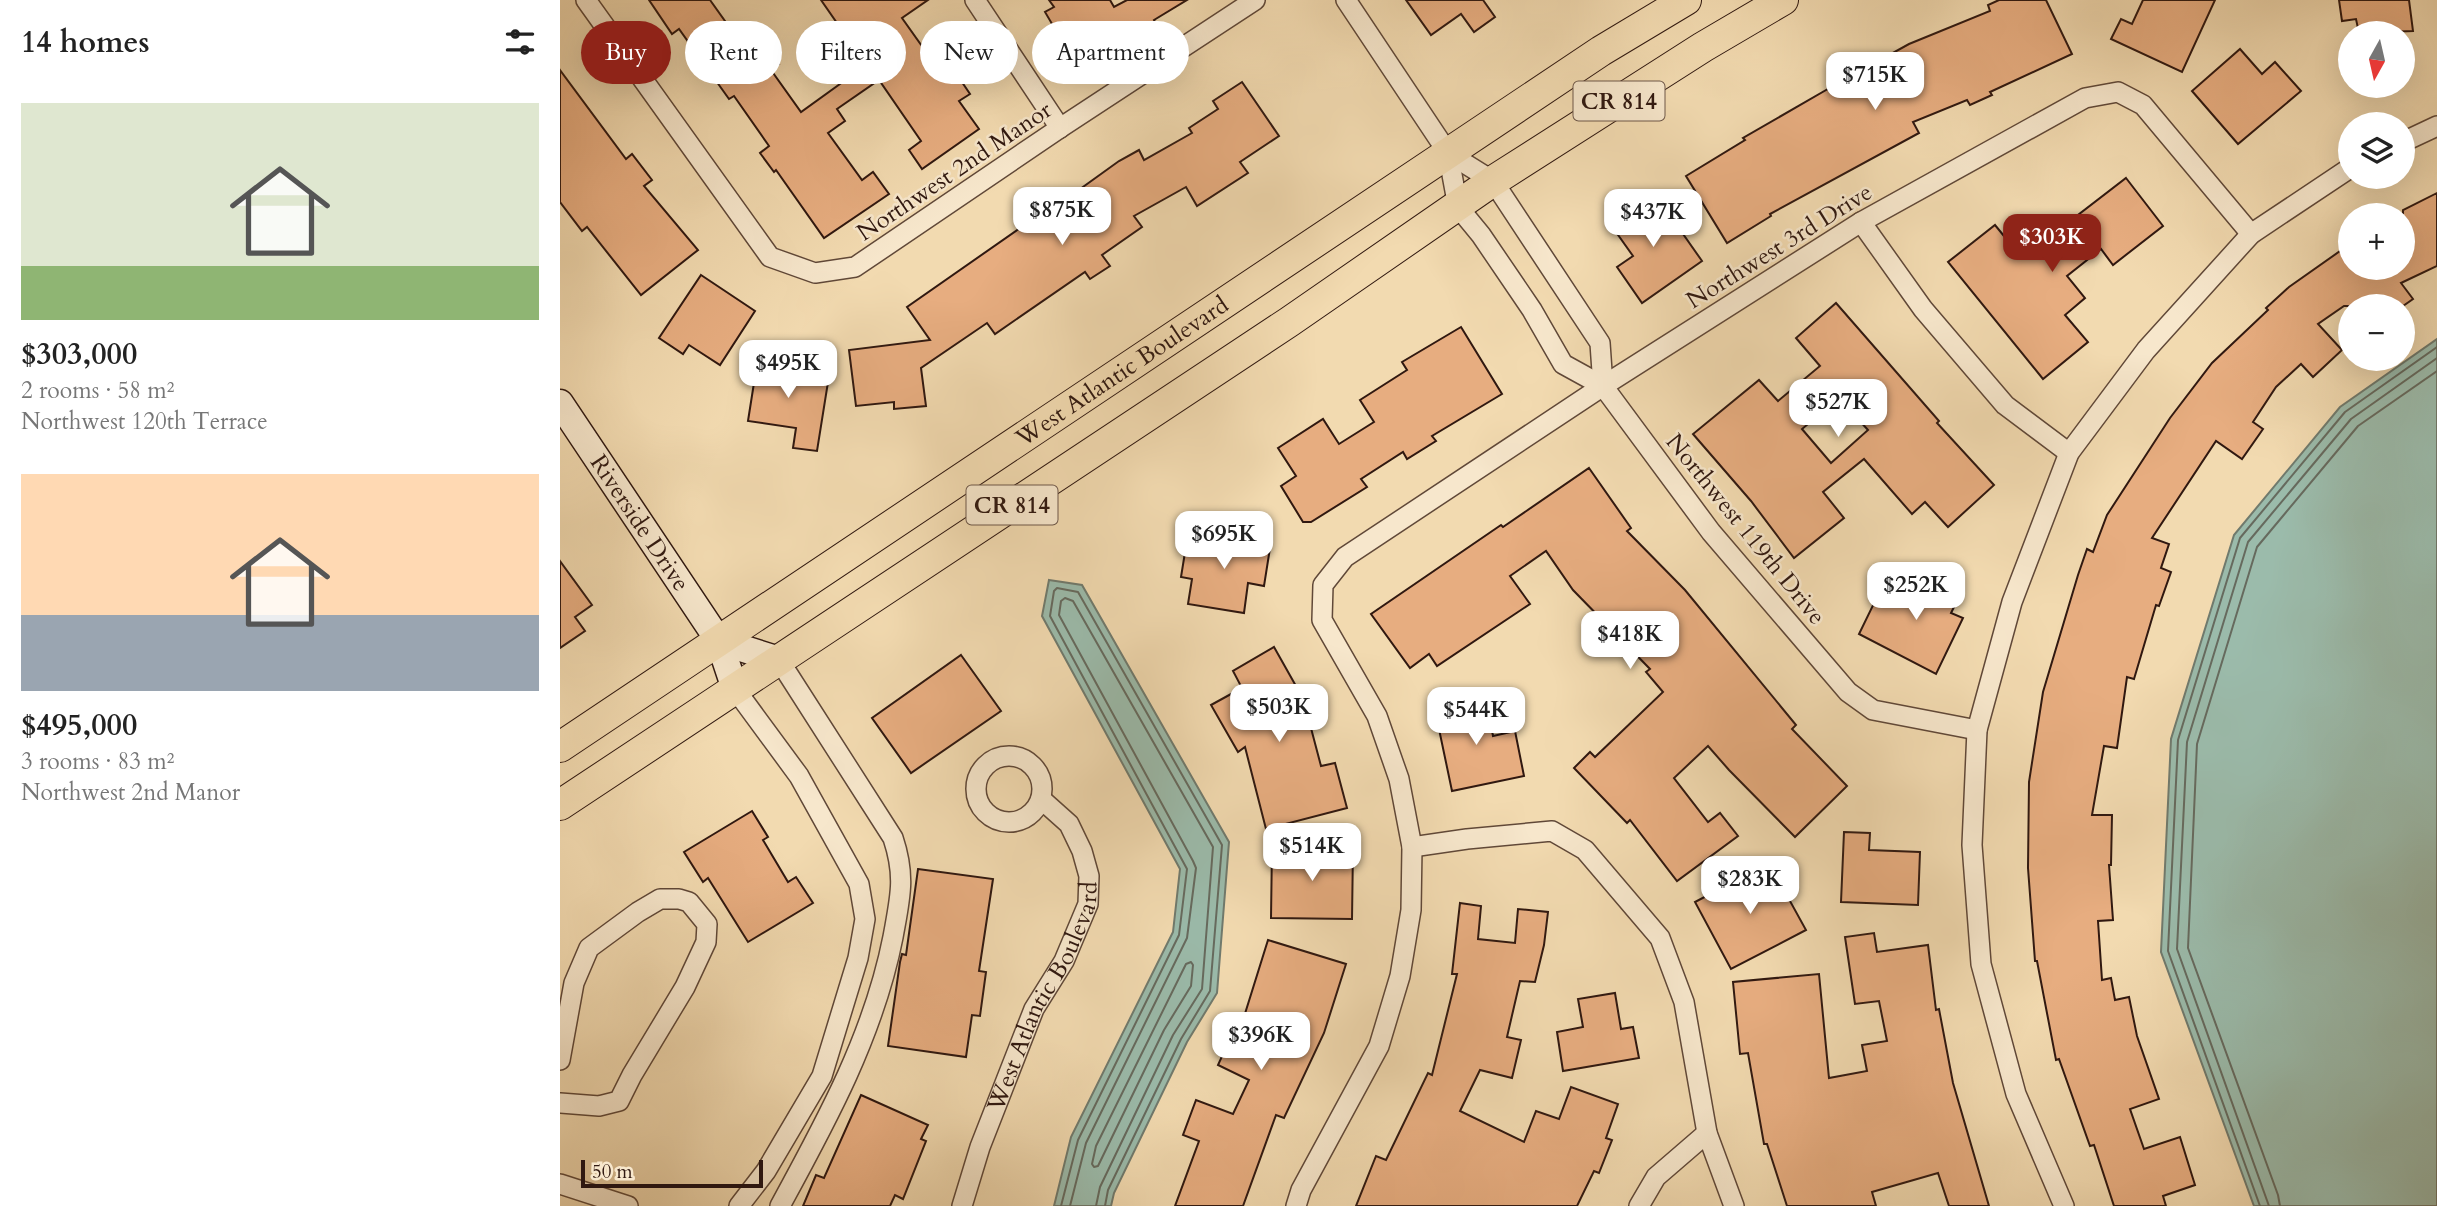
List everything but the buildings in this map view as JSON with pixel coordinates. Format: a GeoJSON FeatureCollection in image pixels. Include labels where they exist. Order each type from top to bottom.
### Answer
{"type":"FeatureCollection","features":[{"type":"Feature","properties":{"kind":"main road","name":"West Atlantic Boulevard"},"geometry":{"type":"LineString","coordinates":[[560,747],[1601,51],[1686,0]]}},
{"type":"Feature","properties":{"kind":"main road","name":"West Atlantic Boulevard"},"geometry":{"type":"LineString","coordinates":[[560,805],[1289,322],[1493,181],[1703,47],[1783,0]]}},
{"type":"Feature","properties":{"kind":"street","name":"Northwest 2nd Manor"},"geometry":{"type":"LineString","coordinates":[[586,0],[770,257],[815,274],[855,267],[1255,0]]}},
{"type":"Feature","properties":{"kind":"street"},"geometry":{"type":"LineString","coordinates":[[975,0],[1060,128]]}},
{"type":"Feature","properties":{"kind":"street","name":"Northwest 119th Drive"},"geometry":{"type":"LineString","coordinates":[[1346,0],[1448,153],[1458,207],[1481,235],[1532,310],[1563,363],[1603,386],[1711,532],[1848,692],[1873,710],[1976,730]]}},
{"type":"Feature","properties":{"kind":"street","name":"Northwest 3rd Drive"},"geometry":{"type":"LineString","coordinates":[[1412,847],[1399,779],[1377,716],[1322,620],[1323,585],[1345,557],[1603,386],[1861,222],[2085,99],[2118,92],[2143,105],[2251,234]]}},
{"type":"Feature","properties":{"kind":"street"},"geometry":{"type":"LineString","coordinates":[[2415,136],[2437,126]]}},
{"type":"Feature","properties":{"kind":"street","name":"Northwest 119th Drive"},"geometry":{"type":"LineString","coordinates":[[1448,153],[1493,181],[1600,343],[1603,386]]}},
{"type":"Feature","properties":{"kind":"street"},"geometry":{"type":"LineString","coordinates":[[2064,1206],[2016,1094],[1981,964],[1972,845],[1976,730],[2012,602],[2069,453],[2146,350],[2251,234],[2338,176]]}},
{"type":"Feature","properties":{"kind":"street"},"geometry":{"type":"LineString","coordinates":[[1861,222],[1923,309],[2005,405],[2069,453]]}},
{"type":"Feature","properties":{"kind":"street","name":"Riverside Drive"},"geometry":{"type":"LineString","coordinates":[[560,403],[719,641],[735,689]]}},
{"type":"Feature","properties":{"kind":"street"},"geometry":{"type":"LineString","coordinates":[[719,641],[779,660],[893,838],[900,857],[902,886],[885,978],[851,1069],[780,1206]]}},
{"type":"Feature","properties":{"kind":"street"},"geometry":{"type":"LineString","coordinates":[[735,689],[799,776],[859,884],[865,919],[858,958],[822,1076],[766,1171],[738,1206]]}},
{"type":"Feature","properties":{"kind":"street","name":"West Atlantic Boulevard"},"geometry":{"type":"LineString","coordinates":[[962,1206],[980,1147],[1034,1009],[1064,961],[1088,904],[1089,876],[1083,851],[1069,824],[1041,799]]}},
{"type":"Feature","properties":{"kind":"street"},"geometry":{"type":"LineString","coordinates":[[1296,1206],[1307,1178],[1379,1046],[1400,976],[1411,909],[1412,847],[1552,831],[1586,850],[1660,938],[1684,1002],[1707,1133],[1734,1206]]}},
{"type":"Feature","properties":{"kind":"street"},"geometry":{"type":"LineString","coordinates":[[560,1060],[574,983],[589,948],[660,899],[689,902],[707,924],[706,942],[685,987],[619,1101],[599,1106],[560,1103]]}},
{"type":"Feature","properties":{"kind":"street"},"geometry":{"type":"LineString","coordinates":[[1639,1206],[1656,1177],[1707,1133]]}},
{"type":"Feature","properties":{"kind":"street"},"geometry":{"type":"LineString","coordinates":[[560,1184],[592,1200],[628,1206]]}},
{"type":"Feature","properties":{"kind":"water"},"geometry":{"type":"Polygon","coordinates":[[[2437,339],[2437,1206],[2254,1206],[2161,952],[2171,739],[2234,535],[2340,407],[2391,371],[2415,371],[2415,354],[2437,339]]]}},
{"type":"Feature","properties":{"kind":"water"},"geometry":{"type":"Polygon","coordinates":[[[1049,580],[1082,585],[1229,842],[1217,993],[1187,1042],[1114,1193],[1111,1206],[1054,1206],[1071,1137],[1173,932],[1180,869],[1042,616],[1049,580]]]}}]}
